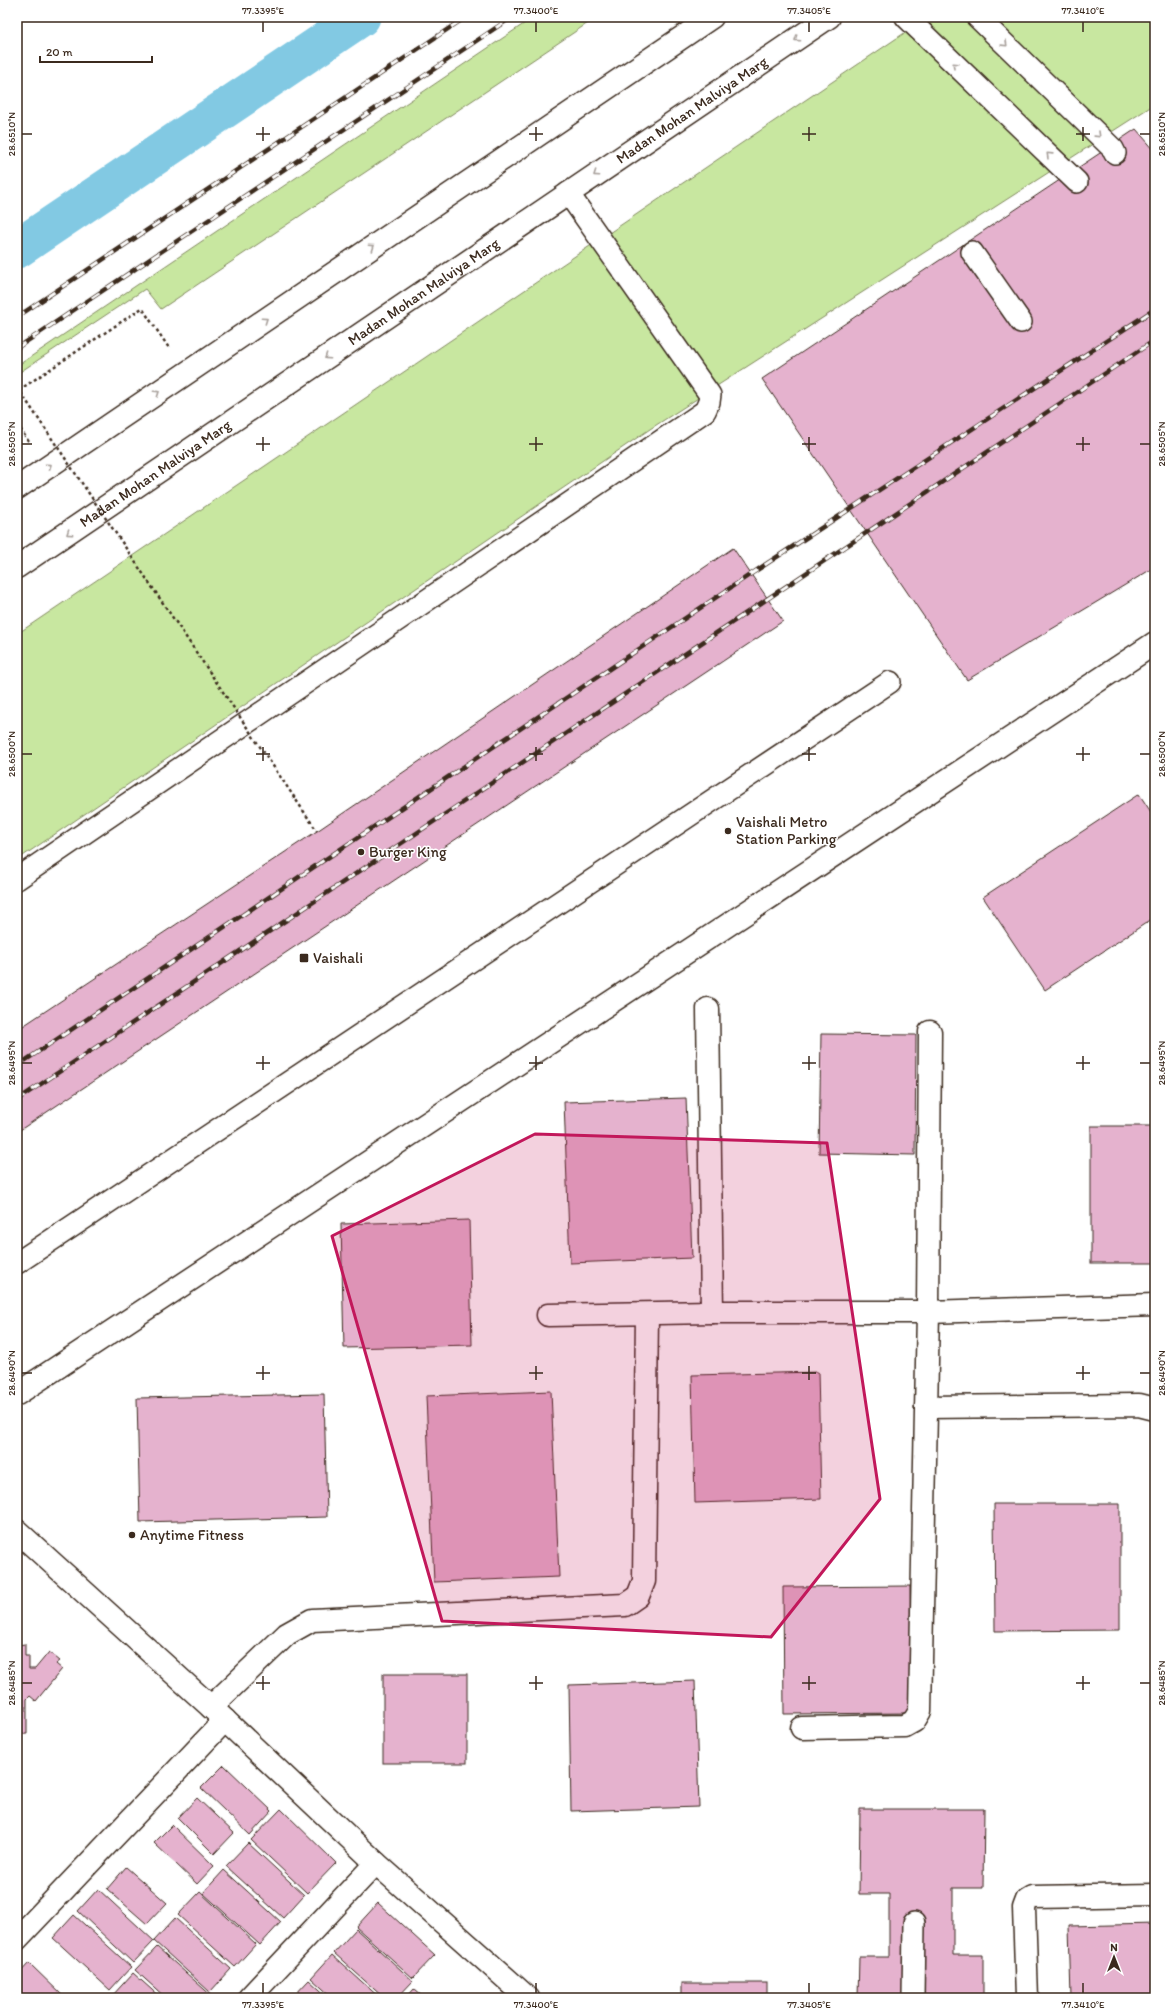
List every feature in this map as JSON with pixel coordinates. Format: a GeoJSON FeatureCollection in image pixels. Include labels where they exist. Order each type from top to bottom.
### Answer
{"type":"FeatureCollection","features":[{"type":"Feature","properties":{"kind":"street"},"geometry":{"type":"LineString","coordinates":[[17,488],[712,17]]}},
{"type":"Feature","properties":{"kind":"street","name":"Madan Mohan Malviya Marg"},"geometry":{"type":"LineString","coordinates":[[17,567],[829,17]]}},
{"type":"Feature","properties":{"kind":"street"},"geometry":{"type":"LineString","coordinates":[[17,1394],[1155,644]]}},
{"type":"Feature","properties":{"kind":"street"},"geometry":{"type":"LineString","coordinates":[[708,1009],[712,1312]]}},
{"type":"Feature","properties":{"kind":"street"},"geometry":{"type":"LineString","coordinates":[[802,1728],[905,1726],[914,1721],[920,1711],[928,1312],[930,1032]]}},
{"type":"Feature","properties":{"kind":"street"},"geometry":{"type":"LineString","coordinates":[[548,1315],[712,1312],[928,1312],[1155,1305]]}},
{"type":"Feature","properties":{"kind":"street"},"geometry":{"type":"LineString","coordinates":[[17,1939],[218,1714],[287,1634],[312,1620],[625,1605],[638,1596],[644,1581],[647,1314]]}},
{"type":"Feature","properties":{"kind":"street"},"geometry":{"type":"LineString","coordinates":[[926,1406],[1125,1404],[1139,1405],[1155,1409]]}},
{"type":"Feature","properties":{"kind":"street"},"geometry":{"type":"LineString","coordinates":[[17,1531],[218,1714],[376,1863],[528,1998]]}},
{"type":"Feature","properties":{"kind":"street"},"geometry":{"type":"LineString","coordinates":[[249,1998],[376,1863]]}},
{"type":"Feature","properties":{"kind":"street"},"geometry":{"type":"LineString","coordinates":[[1027,1998],[1024,1908],[1027,1900],[1032,1897],[1155,1895]]}},
{"type":"Feature","properties":{"kind":"lane"},"geometry":{"type":"LineString","coordinates":[[906,17],[1077,182]]}},
{"type":"Feature","properties":{"kind":"lane"},"geometry":{"type":"LineString","coordinates":[[977,17],[1113,149],[1115,153]]}},
{"type":"Feature","properties":{"kind":"lane"},"geometry":{"type":"LineString","coordinates":[[17,880],[705,411],[710,395],[568,193]]}},
{"type":"Feature","properties":{"kind":"lane"},"geometry":{"type":"LineString","coordinates":[[972,252],[1021,322]]}},
{"type":"Feature","properties":{"kind":"lane"},"geometry":{"type":"LineString","coordinates":[[17,1263],[890,682]]}},
{"type":"Feature","properties":{"kind":"lane"},"geometry":{"type":"LineString","coordinates":[[913,1998],[914,1923]]}},
{"type":"Feature","properties":{"kind":"path"},"geometry":{"type":"LineString","coordinates":[[186,373],[142,308],[18,391],[317,831]]}},
{"type":"Feature","properties":{"kind":"highlighted area"},"geometry":{"type":"Polygon","coordinates":[[[535,1134],[827,1143],[880,1499],[771,1637],[442,1621],[332,1236],[535,1134]]]}},
{"type":"Feature","properties":{"kind":"green space"},"geometry":{"type":"Polygon","coordinates":[[[534,17],[597,17],[161,309],[145,289],[17,374],[17,366],[534,17]]]}},
{"type":"Feature","properties":{"kind":"green space"},"geometry":{"type":"Polygon","coordinates":[[[928,17],[1155,17],[1155,104],[650,429],[17,860],[17,634],[928,17]]]}},
{"type":"Feature","properties":{"kind":"building"},"geometry":{"type":"Polygon","coordinates":[[[1136,129],[1155,151],[1155,567],[967,680],[762,379],[1136,129]]]}},
{"type":"Feature","properties":{"kind":"building","name":"Vaishali"},"geometry":{"type":"Polygon","coordinates":[[[733,548],[783,621],[17,1132],[17,1030],[317,831],[733,548]]]}},
{"type":"Feature","properties":{"kind":"building"},"geometry":{"type":"Polygon","coordinates":[[[1139,794],[1155,818],[1155,917],[1045,990],[983,897],[1139,794]]]}},
{"type":"Feature","properties":{"kind":"building"},"geometry":{"type":"Polygon","coordinates":[[[821,1034],[916,1035],[915,1155],[819,1153],[821,1034]]]}},
{"type":"Feature","properties":{"kind":"building"},"geometry":{"type":"Polygon","coordinates":[[[686,1098],[692,1258],[570,1263],[564,1102],[686,1098]]]}},
{"type":"Feature","properties":{"kind":"building"},"geometry":{"type":"Polygon","coordinates":[[[1091,1126],[1155,1126],[1155,1263],[1091,1263],[1091,1126]]]}},
{"type":"Feature","properties":{"kind":"building"},"geometry":{"type":"Polygon","coordinates":[[[469,1220],[472,1345],[344,1348],[341,1224],[469,1220]]]}},
{"type":"Feature","properties":{"kind":"building"},"geometry":{"type":"Polygon","coordinates":[[[818,1372],[821,1499],[695,1503],[692,1375],[818,1372]]]}},
{"type":"Feature","properties":{"kind":"building"},"geometry":{"type":"Polygon","coordinates":[[[551,1391],[559,1577],[434,1582],[426,1396],[551,1391]]]}},
{"type":"Feature","properties":{"kind":"building"},"geometry":{"type":"Polygon","coordinates":[[[324,1394],[327,1517],[140,1522],[137,1398],[324,1394]]]}},
{"type":"Feature","properties":{"kind":"building"},"geometry":{"type":"Polygon","coordinates":[[[994,1504],[1120,1504],[1120,1630],[995,1631],[994,1504]]]}},
{"type":"Feature","properties":{"kind":"building"},"geometry":{"type":"Polygon","coordinates":[[[910,1586],[912,1713],[784,1714],[783,1587],[910,1586]]]}},
{"type":"Feature","properties":{"kind":"building"},"geometry":{"type":"Polygon","coordinates":[[[25,1644],[25,1656],[29,1656],[29,1669],[35,1669],[49,1652],[60,1661],[56,1664],[62,1669],[36,1701],[30,1696],[27,1699],[27,1734],[17,1734],[17,1645],[25,1644]]]}},
{"type":"Feature","properties":{"kind":"building"},"geometry":{"type":"Polygon","coordinates":[[[383,1674],[467,1674],[467,1763],[383,1763],[383,1674]]]}},
{"type":"Feature","properties":{"kind":"building"},"geometry":{"type":"Polygon","coordinates":[[[695,1681],[699,1807],[571,1811],[569,1685],[695,1681]]]}},
{"type":"Feature","properties":{"kind":"building"},"geometry":{"type":"Polygon","coordinates":[[[224,1765],[272,1811],[250,1835],[201,1788],[224,1765]]]}},
{"type":"Feature","properties":{"kind":"building"},"geometry":{"type":"Polygon","coordinates":[[[197,1798],[234,1833],[214,1854],[178,1818],[197,1798]]]}},
{"type":"Feature","properties":{"kind":"building"},"geometry":{"type":"Polygon","coordinates":[[[281,1809],[336,1863],[307,1893],[251,1840],[281,1809]]]}},
{"type":"Feature","properties":{"kind":"building"},"geometry":{"type":"Polygon","coordinates":[[[860,1809],[984,1809],[983,1888],[953,1888],[953,1955],[983,1955],[983,1998],[858,1998],[859,1957],[889,1957],[889,1894],[859,1894],[860,1809]]]}},
{"type":"Feature","properties":{"kind":"building"},"geometry":{"type":"Polygon","coordinates":[[[172,1825],[214,1866],[197,1884],[154,1843],[172,1825]]]}},
{"type":"Feature","properties":{"kind":"building"},"geometry":{"type":"Polygon","coordinates":[[[248,1843],[304,1895],[283,1918],[226,1866],[248,1843]]]}},
{"type":"Feature","properties":{"kind":"building"},"geometry":{"type":"Polygon","coordinates":[[[126,1867],[167,1903],[147,1924],[107,1889],[126,1867]]]}},
{"type":"Feature","properties":{"kind":"building"},"geometry":{"type":"Polygon","coordinates":[[[224,1870],[281,1922],[260,1945],[203,1893],[224,1870]]]}},
{"type":"Feature","properties":{"kind":"building"},"geometry":{"type":"Polygon","coordinates":[[[98,1889],[154,1941],[133,1963],[78,1911],[98,1889]]]}},
{"type":"Feature","properties":{"kind":"building"},"geometry":{"type":"Polygon","coordinates":[[[200,1892],[256,1944],[235,1967],[178,1915],[200,1892]]]}},
{"type":"Feature","properties":{"kind":"building"},"geometry":{"type":"Polygon","coordinates":[[[378,1903],[435,1955],[413,1978],[356,1927],[378,1903]]]}},
{"type":"Feature","properties":{"kind":"building"},"geometry":{"type":"Polygon","coordinates":[[[74,1915],[131,1967],[110,1990],[53,1938],[74,1915]]]}},
{"type":"Feature","properties":{"kind":"building"},"geometry":{"type":"Polygon","coordinates":[[[175,1918],[231,1969],[210,1992],[154,1941],[175,1918]]]}},
{"type":"Feature","properties":{"kind":"building"},"geometry":{"type":"Polygon","coordinates":[[[1155,1924],[1155,1998],[1071,1998],[1069,1926],[1155,1924]]]}},
{"type":"Feature","properties":{"kind":"building"},"geometry":{"type":"Polygon","coordinates":[[[356,1929],[413,1981],[397,1998],[384,1998],[334,1953],[356,1929]]]}},
{"type":"Feature","properties":{"kind":"building"},"geometry":{"type":"Polygon","coordinates":[[[157,1947],[214,1998],[166,1998],[135,1970],[157,1947]]]}},
{"type":"Feature","properties":{"kind":"building"},"geometry":{"type":"Polygon","coordinates":[[[332,1955],[380,1998],[333,1998],[311,1978],[332,1955]]]}},
{"type":"Feature","properties":{"kind":"building"},"geometry":{"type":"Polygon","coordinates":[[[29,1963],[65,1998],[17,1998],[17,1976],[29,1963]]]}},
{"type":"Feature","properties":{"kind":"building"},"geometry":{"type":"Polygon","coordinates":[[[133,1973],[161,1998],[114,1998],[112,1996],[133,1973]]]}},
{"type":"Feature","properties":{"kind":"building"},"geometry":{"type":"Polygon","coordinates":[[[309,1980],[329,1998],[292,1998],[309,1980]]]}},
{"type":"Feature","properties":{"kind":"building"},"geometry":{"type":"Polygon","coordinates":[[[682,1983],[767,1983],[767,1998],[682,1998],[682,1983]]]}},
{"type":"Feature","properties":{"kind":"building"},"geometry":{"type":"Polygon","coordinates":[[[414,1989],[424,1998],[406,1998],[414,1989]]]}},
{"type":"Feature","properties":{"kind":"waterway"},"geometry":{"type":"LineString","coordinates":[[17,249],[361,17]]}},
{"type":"Feature","properties":{"kind":"railway"},"geometry":{"type":"LineString","coordinates":[[17,317],[466,17]]}},
{"type":"Feature","properties":{"kind":"railway"},"geometry":{"type":"LineString","coordinates":[[17,348],[512,17]]}},
{"type":"Feature","properties":{"kind":"railway"},"geometry":{"type":"LineString","coordinates":[[17,1066],[751,574],[1155,309]]}},
{"type":"Feature","properties":{"kind":"railway"},"geometry":{"type":"LineString","coordinates":[[17,1100],[1155,340]]}},
{"type":"Feature","properties":{"kind":"place","name":"Vaishali Metro Station Parking"},"geometry":{"type":"Point","coordinates":[728,831]}},
{"type":"Feature","properties":{"kind":"place","name":"Burger King"},"geometry":{"type":"Point","coordinates":[361,852]}},
{"type":"Feature","properties":{"kind":"place","name":"Vaishali"},"geometry":{"type":"Point","coordinates":[304,958]}},
{"type":"Feature","properties":{"kind":"place","name":"Anytime Fitness"},"geometry":{"type":"Point","coordinates":[132,1535]}}]}
